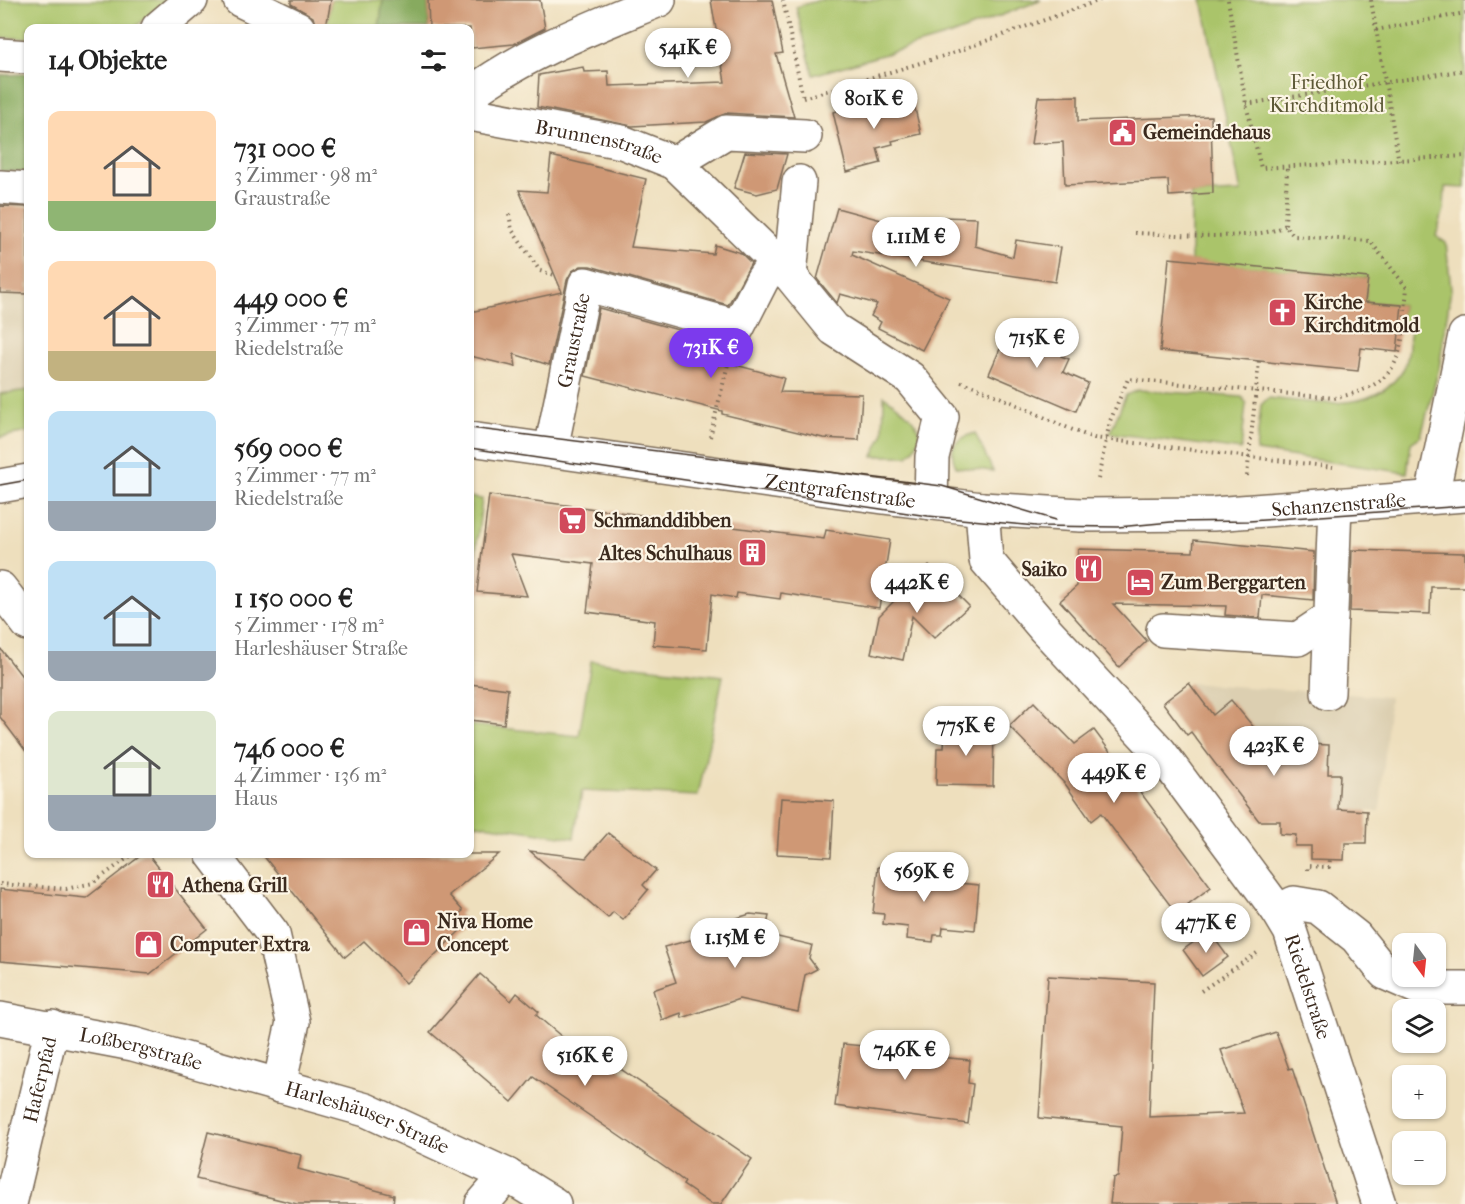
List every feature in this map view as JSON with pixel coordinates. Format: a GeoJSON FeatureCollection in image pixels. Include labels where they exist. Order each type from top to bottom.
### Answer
{"type":"FeatureCollection","features":[{"type":"Feature","properties":{"kind":"street"},"geometry":{"type":"LineString","coordinates":[[164,24],[191,0]]}},
{"type":"Feature","properties":{"kind":"street"},"geometry":{"type":"LineString","coordinates":[[240,0],[290,24]]}},
{"type":"Feature","properties":{"kind":"street"},"geometry":{"type":"LineString","coordinates":[[478,87],[562,40],[659,0]]}},
{"type":"Feature","properties":{"kind":"street"},"geometry":{"type":"LineString","coordinates":[[0,56],[24,57]]}},
{"type":"Feature","properties":{"kind":"street","name":"Brunnenstraße"},"geometry":{"type":"LineString","coordinates":[[474,115],[622,142],[675,163],[782,268],[834,329],[910,378],[942,417],[932,456],[931,503]]}},
{"type":"Feature","properties":{"kind":"street"},"geometry":{"type":"LineString","coordinates":[[675,163],[726,132],[805,136]]}},
{"type":"Feature","properties":{"kind":"street"},"geometry":{"type":"LineString","coordinates":[[738,327],[762,280],[782,268],[799,182]]}},
{"type":"Feature","properties":{"kind":"street"},"geometry":{"type":"LineString","coordinates":[[0,187],[24,189]]}},
{"type":"Feature","properties":{"kind":"street","name":"Graustraße"},"geometry":{"type":"LineString","coordinates":[[551,449],[585,284],[738,327]]}},
{"type":"Feature","properties":{"kind":"street"},"geometry":{"type":"LineString","coordinates":[[1432,496],[1465,335]]}},
{"type":"Feature","properties":{"kind":"street","name":"Zentgrafenstraße"},"geometry":{"type":"LineString","coordinates":[[474,439],[982,509],[1093,516],[1213,514]]}},
{"type":"Feature","properties":{"kind":"street"},"geometry":{"type":"LineString","coordinates":[[0,486],[24,482]]}},
{"type":"Feature","properties":{"kind":"street","name":"Schanzenstraße"},"geometry":{"type":"LineString","coordinates":[[1213,514],[1465,495]]}},
{"type":"Feature","properties":{"kind":"street"},"geometry":{"type":"LineString","coordinates":[[1328,693],[1335,504]]}},
{"type":"Feature","properties":{"kind":"street","name":"Riedelstraße"},"geometry":{"type":"LineString","coordinates":[[982,509],[986,560],[1045,629],[1160,752],[1284,921],[1379,1204]]}},
{"type":"Feature","properties":{"kind":"street"},"geometry":{"type":"LineString","coordinates":[[0,588],[24,619]]}},
{"type":"Feature","properties":{"kind":"street"},"geometry":{"type":"LineString","coordinates":[[1163,630],[1298,639],[1331,617]]}},
{"type":"Feature","properties":{"kind":"street","name":"Harleshäuser Straße"},"geometry":{"type":"LineString","coordinates":[[215,858],[273,934],[293,1022],[279,1086],[366,1110],[507,1175],[554,1204]]}},
{"type":"Feature","properties":{"kind":"street"},"geometry":{"type":"LineString","coordinates":[[1284,921],[1294,903],[1318,907],[1356,937],[1385,973],[1419,988],[1465,988]]}},
{"type":"Feature","properties":{"kind":"street","name":"Loßbergstraße"},"geometry":{"type":"LineString","coordinates":[[0,1019],[133,1044],[279,1086]]}},
{"type":"Feature","properties":{"kind":"street","name":"Haferpfad"},"geometry":{"type":"LineString","coordinates":[[10,1204],[52,1027]]}},
{"type":"Feature","properties":{"kind":"street"},"geometry":{"type":"LineString","coordinates":[[482,1204],[507,1175]]}},
{"type":"Feature","properties":{"kind":"path"},"geometry":{"type":"LineString","coordinates":[[783,0],[803,98],[947,55],[1100,0]]}},
{"type":"Feature","properties":{"kind":"path"},"geometry":{"type":"LineString","coordinates":[[1228,0],[1246,104],[1261,168],[1399,162],[1465,156]]}},
{"type":"Feature","properties":{"kind":"path"},"geometry":{"type":"LineString","coordinates":[[1371,0],[1399,162]]}},
{"type":"Feature","properties":{"kind":"path"},"geometry":{"type":"LineString","coordinates":[[1377,30],[1465,13]]}},
{"type":"Feature","properties":{"kind":"path"},"geometry":{"type":"LineString","coordinates":[[1246,104],[1465,70]]}},
{"type":"Feature","properties":{"kind":"path"},"geometry":{"type":"LineString","coordinates":[[1104,440],[1128,379],[1335,398],[1359,393],[1384,380],[1401,357],[1407,288],[1370,241],[1294,236],[1285,226],[1287,167]]}},
{"type":"Feature","properties":{"kind":"path"},"geometry":{"type":"LineString","coordinates":[[509,214],[512,230],[540,271],[585,284]]}},
{"type":"Feature","properties":{"kind":"path"},"geometry":{"type":"LineString","coordinates":[[1135,233],[1243,234],[1274,232],[1285,226]]}},
{"type":"Feature","properties":{"kind":"path"},"geometry":{"type":"LineString","coordinates":[[710,440],[738,327]]}},
{"type":"Feature","properties":{"kind":"path"},"geometry":{"type":"LineString","coordinates":[[1248,456],[1259,361]]}},
{"type":"Feature","properties":{"kind":"path"},"geometry":{"type":"LineString","coordinates":[[910,378],[942,376],[987,391],[1066,429],[1104,440],[1338,468]]}},
{"type":"Feature","properties":{"kind":"path"},"geometry":{"type":"LineString","coordinates":[[0,884],[66,889],[93,883],[127,858]]}},
{"type":"Feature","properties":{"kind":"path"},"geometry":{"type":"LineString","coordinates":[[1202,991],[1284,921]]}},
{"type":"Feature","properties":{"kind":"shaded area"},"geometry":{"type":"Polygon","coordinates":[[[0,195],[24,197],[24,391],[0,394],[0,195]]]}},
{"type":"Feature","properties":{"kind":"shaded area"},"geometry":{"type":"Polygon","coordinates":[[[1189,683],[1390,697],[1380,811],[1367,811],[1366,843],[1345,843],[1344,860],[1311,859],[1311,847],[1295,846],[1295,835],[1280,821],[1264,821],[1265,809],[1250,809],[1191,732],[1187,735],[1163,703],[1189,683]]]}},
{"type":"Feature","properties":{"kind":"green space"},"geometry":{"type":"Polygon","coordinates":[[[0,0],[168,0],[139,24],[24,24],[24,38],[0,38],[0,0]]]}},
{"type":"Feature","properties":{"kind":"green space"},"geometry":{"type":"Polygon","coordinates":[[[331,0],[383,0],[380,24],[327,24],[331,0]]]}},
{"type":"Feature","properties":{"kind":"green space"},"geometry":{"type":"Polygon","coordinates":[[[383,0],[428,0],[429,24],[380,24],[383,0]]]}},
{"type":"Feature","properties":{"kind":"green space"},"geometry":{"type":"Polygon","coordinates":[[[819,0],[1041,0],[951,35],[813,75],[796,7],[819,0]]]}},
{"type":"Feature","properties":{"kind":"green space","name":"Friedhof Kirchditmold"},"geometry":{"type":"Polygon","coordinates":[[[1202,0],[1465,0],[1465,188],[1445,187],[1444,209],[1436,236],[1446,243],[1451,289],[1439,368],[1421,436],[1411,443],[1407,473],[1256,451],[1261,405],[1268,398],[1323,403],[1360,400],[1377,394],[1392,383],[1406,363],[1411,323],[1400,322],[1402,305],[1365,302],[1367,278],[1191,261],[1191,194],[1241,192],[1202,0]]]}},
{"type":"Feature","properties":{"kind":"green space"},"geometry":{"type":"Polygon","coordinates":[[[24,74],[24,172],[0,171],[0,75],[24,74]]]}},
{"type":"Feature","properties":{"kind":"green space"},"geometry":{"type":"Polygon","coordinates":[[[1138,390],[1242,397],[1246,404],[1241,450],[1110,433],[1126,395],[1138,390]]]}},
{"type":"Feature","properties":{"kind":"green space"},"geometry":{"type":"Polygon","coordinates":[[[24,391],[24,433],[0,437],[0,394],[24,391]]]}},
{"type":"Feature","properties":{"kind":"green space"},"geometry":{"type":"Polygon","coordinates":[[[884,396],[901,408],[918,429],[919,437],[916,446],[908,456],[873,456],[883,435],[884,396]]]}},
{"type":"Feature","properties":{"kind":"green space"},"geometry":{"type":"Polygon","coordinates":[[[975,433],[993,471],[956,467],[952,454],[955,444],[975,433]]]}},
{"type":"Feature","properties":{"kind":"green space"},"geometry":{"type":"Polygon","coordinates":[[[474,498],[482,499],[474,568],[474,498]]]}},
{"type":"Feature","properties":{"kind":"green space"},"geometry":{"type":"Polygon","coordinates":[[[591,661],[723,676],[698,796],[582,791],[574,838],[474,824],[474,725],[579,736],[591,661]]]}},
{"type":"Feature","properties":{"kind":"building"},"geometry":{"type":"Polygon","coordinates":[[[291,0],[331,0],[327,24],[315,24],[313,17],[291,4],[291,0]]]}},
{"type":"Feature","properties":{"kind":"building"},"geometry":{"type":"Polygon","coordinates":[[[428,0],[540,0],[545,28],[514,44],[474,48],[474,24],[429,24],[428,0]]]}},
{"type":"Feature","properties":{"kind":"building"},"geometry":{"type":"Polygon","coordinates":[[[711,0],[772,0],[783,53],[776,54],[794,117],[727,113],[706,122],[632,126],[537,107],[539,75],[583,67],[584,72],[608,71],[609,86],[725,82],[711,0]]]}},
{"type":"Feature","properties":{"kind":"building"},"geometry":{"type":"Polygon","coordinates":[[[912,96],[921,134],[892,141],[893,144],[877,148],[881,163],[847,172],[833,112],[912,96]]]}},
{"type":"Feature","properties":{"kind":"building","name":"Gemeindehaus"},"geometry":{"type":"Polygon","coordinates":[[[1078,96],[1078,121],[1211,116],[1213,193],[1169,196],[1168,180],[1065,185],[1063,142],[1031,144],[1038,97],[1078,96]]]}},
{"type":"Feature","properties":{"kind":"building"},"geometry":{"type":"Polygon","coordinates":[[[745,152],[787,154],[777,189],[757,194],[734,188],[745,152]]]}},
{"type":"Feature","properties":{"kind":"building"},"geometry":{"type":"Polygon","coordinates":[[[551,156],[646,179],[631,247],[713,254],[715,245],[741,253],[751,263],[728,305],[590,266],[581,266],[572,271],[567,280],[549,365],[514,354],[516,367],[474,357],[474,311],[562,292],[519,190],[547,192],[551,156]]]}},
{"type":"Feature","properties":{"kind":"building"},"geometry":{"type":"Polygon","coordinates":[[[0,206],[24,207],[24,294],[0,293],[0,206]]]}},
{"type":"Feature","properties":{"kind":"building"},"geometry":{"type":"Polygon","coordinates":[[[837,208],[940,236],[940,217],[977,218],[975,246],[1013,257],[1016,240],[1061,247],[1055,282],[853,251],[852,255],[949,298],[922,350],[878,328],[881,322],[871,316],[877,304],[840,294],[837,303],[817,279],[837,208]]]}},
{"type":"Feature","properties":{"kind":"building","name":"Kirche Kirchditmold"},"geometry":{"type":"Polygon","coordinates":[[[1169,258],[1368,278],[1365,302],[1402,305],[1397,352],[1361,348],[1358,371],[1160,351],[1169,258]]]}},
{"type":"Feature","properties":{"kind":"building"},"geometry":{"type":"Polygon","coordinates":[[[599,308],[721,342],[717,360],[784,378],[780,392],[862,394],[859,440],[823,438],[722,414],[722,411],[585,376],[599,308]]]}},
{"type":"Feature","properties":{"kind":"building"},"geometry":{"type":"Polygon","coordinates":[[[1010,326],[1064,349],[1061,356],[1069,359],[1063,372],[1088,383],[1076,411],[989,374],[1010,326]]]}},
{"type":"Feature","properties":{"kind":"building"},"geometry":{"type":"Polygon","coordinates":[[[489,495],[824,539],[826,530],[890,540],[879,608],[781,593],[780,599],[737,593],[736,598],[712,594],[707,649],[653,645],[655,621],[587,612],[593,564],[511,554],[527,596],[477,592],[489,495]]]}},
{"type":"Feature","properties":{"kind":"building"},"geometry":{"type":"Polygon","coordinates":[[[1194,540],[1314,552],[1313,600],[1262,595],[1260,618],[1225,615],[1226,606],[1113,604],[1147,641],[1119,667],[1060,601],[1077,586],[1078,549],[1193,552],[1194,540]]]}},
{"type":"Feature","properties":{"kind":"building"},"geometry":{"type":"Polygon","coordinates":[[[1352,550],[1465,553],[1465,587],[1431,587],[1430,614],[1350,611],[1352,550]]]}},
{"type":"Feature","properties":{"kind":"building"},"geometry":{"type":"Polygon","coordinates":[[[929,566],[969,606],[934,638],[912,616],[903,660],[871,653],[879,616],[929,566]]]}},
{"type":"Feature","properties":{"kind":"building"},"geometry":{"type":"Polygon","coordinates":[[[0,648],[24,679],[24,749],[0,717],[0,648]]]}},
{"type":"Feature","properties":{"kind":"building"},"geometry":{"type":"Polygon","coordinates":[[[1189,683],[1213,715],[1231,700],[1266,742],[1329,745],[1328,774],[1340,774],[1338,809],[1367,811],[1366,843],[1345,843],[1344,860],[1311,859],[1311,846],[1295,846],[1296,835],[1280,834],[1280,821],[1259,821],[1191,732],[1187,735],[1163,703],[1189,683]]]}},
{"type":"Feature","properties":{"kind":"building"},"geometry":{"type":"Polygon","coordinates":[[[474,685],[508,689],[504,724],[474,720],[474,685]]]}},
{"type":"Feature","properties":{"kind":"building"},"geometry":{"type":"Polygon","coordinates":[[[1034,702],[1075,744],[1094,730],[1211,887],[1176,913],[1101,813],[1091,821],[1066,785],[1009,726],[1034,702]]]}},
{"type":"Feature","properties":{"kind":"building"},"geometry":{"type":"Polygon","coordinates":[[[945,726],[994,727],[993,786],[936,785],[937,748],[944,748],[945,726]]]}},
{"type":"Feature","properties":{"kind":"building"},"geometry":{"type":"Polygon","coordinates":[[[781,798],[834,801],[831,857],[777,854],[781,798]]]}},
{"type":"Feature","properties":{"kind":"building"},"geometry":{"type":"Polygon","coordinates":[[[608,833],[656,870],[643,885],[648,890],[623,920],[613,912],[608,918],[530,851],[586,858],[608,833]]]}},
{"type":"Feature","properties":{"kind":"building"},"geometry":{"type":"Polygon","coordinates":[[[474,854],[499,854],[449,895],[463,911],[459,914],[468,923],[406,983],[364,941],[345,957],[265,858],[474,858],[474,854]]]}},
{"type":"Feature","properties":{"kind":"building"},"geometry":{"type":"Polygon","coordinates":[[[138,858],[151,858],[207,929],[150,974],[0,961],[0,889],[86,898],[138,858]]]}},
{"type":"Feature","properties":{"kind":"building"},"geometry":{"type":"Polygon","coordinates":[[[878,867],[927,872],[926,880],[979,885],[975,930],[943,927],[942,935],[934,935],[933,942],[907,939],[908,927],[883,924],[884,914],[873,913],[878,867]]]}},
{"type":"Feature","properties":{"kind":"building"},"geometry":{"type":"Polygon","coordinates":[[[750,914],[769,916],[765,934],[812,945],[809,958],[817,969],[805,975],[798,1012],[739,999],[682,1018],[681,1013],[662,1020],[653,990],[676,982],[664,947],[713,934],[711,926],[750,914]]]}},
{"type":"Feature","properties":{"kind":"building"},"geometry":{"type":"Polygon","coordinates":[[[1209,931],[1228,957],[1202,976],[1183,950],[1209,931]]]}},
{"type":"Feature","properties":{"kind":"building"},"geometry":{"type":"Polygon","coordinates":[[[480,974],[511,1001],[517,993],[539,1012],[536,1015],[587,1058],[592,1051],[600,1055],[752,1159],[721,1204],[711,1204],[683,1185],[685,1182],[673,1173],[533,1077],[512,1102],[430,1032],[480,974]]]}},
{"type":"Feature","properties":{"kind":"building"},"geometry":{"type":"Polygon","coordinates":[[[1048,976],[1154,982],[1149,1117],[1244,1113],[1221,1050],[1276,1032],[1289,1069],[1292,1068],[1336,1204],[1110,1204],[1113,1178],[1118,1177],[1122,1126],[1039,1118],[1048,976]]]}},
{"type":"Feature","properties":{"kind":"building"},"geometry":{"type":"Polygon","coordinates":[[[875,1039],[940,1046],[939,1057],[970,1060],[968,1083],[973,1084],[968,1124],[835,1106],[843,1044],[873,1047],[875,1039]]]}},
{"type":"Feature","properties":{"kind":"building"},"geometry":{"type":"Polygon","coordinates":[[[208,1132],[301,1155],[298,1169],[394,1195],[393,1204],[297,1204],[196,1179],[208,1132]]]}},
{"type":"Feature","properties":{"kind":"tram line"},"geometry":{"type":"LineString","coordinates":[[474,428],[942,486],[1056,520]]}},
{"type":"Feature","properties":{"kind":"tram line"},"geometry":{"type":"LineString","coordinates":[[474,449],[928,516],[1036,526],[1118,527],[1171,522],[1249,521],[1465,506]]}},
{"type":"Feature","properties":{"kind":"tram line"},"geometry":{"type":"LineString","coordinates":[[0,485],[24,481]]}},
{"type":"Feature","properties":{"kind":"place","name":"Gemeindehaus"},"geometry":{"type":"Point","coordinates":[1122,132]}},
{"type":"Feature","properties":{"kind":"place","name":"Kirche Kirchditmold"},"geometry":{"type":"Point","coordinates":[1283,313]}},
{"type":"Feature","properties":{"kind":"place","name":"Schmanddibben"},"geometry":{"type":"Point","coordinates":[573,520]}},
{"type":"Feature","properties":{"kind":"place","name":"Altes Schulhaus"},"geometry":{"type":"Point","coordinates":[753,553]}},
{"type":"Feature","properties":{"kind":"place","name":"Saiko"},"geometry":{"type":"Point","coordinates":[1088,569]}},
{"type":"Feature","properties":{"kind":"place","name":"Zum Berggarten"},"geometry":{"type":"Point","coordinates":[1140,582]}},
{"type":"Feature","properties":{"kind":"place","name":"Athena Grill"},"geometry":{"type":"Point","coordinates":[161,885]}},
{"type":"Feature","properties":{"kind":"place","name":"Niva Home Concept"},"geometry":{"type":"Point","coordinates":[416,932]}},
{"type":"Feature","properties":{"kind":"place","name":"Computer Extra"},"geometry":{"type":"Point","coordinates":[149,944]}}]}
